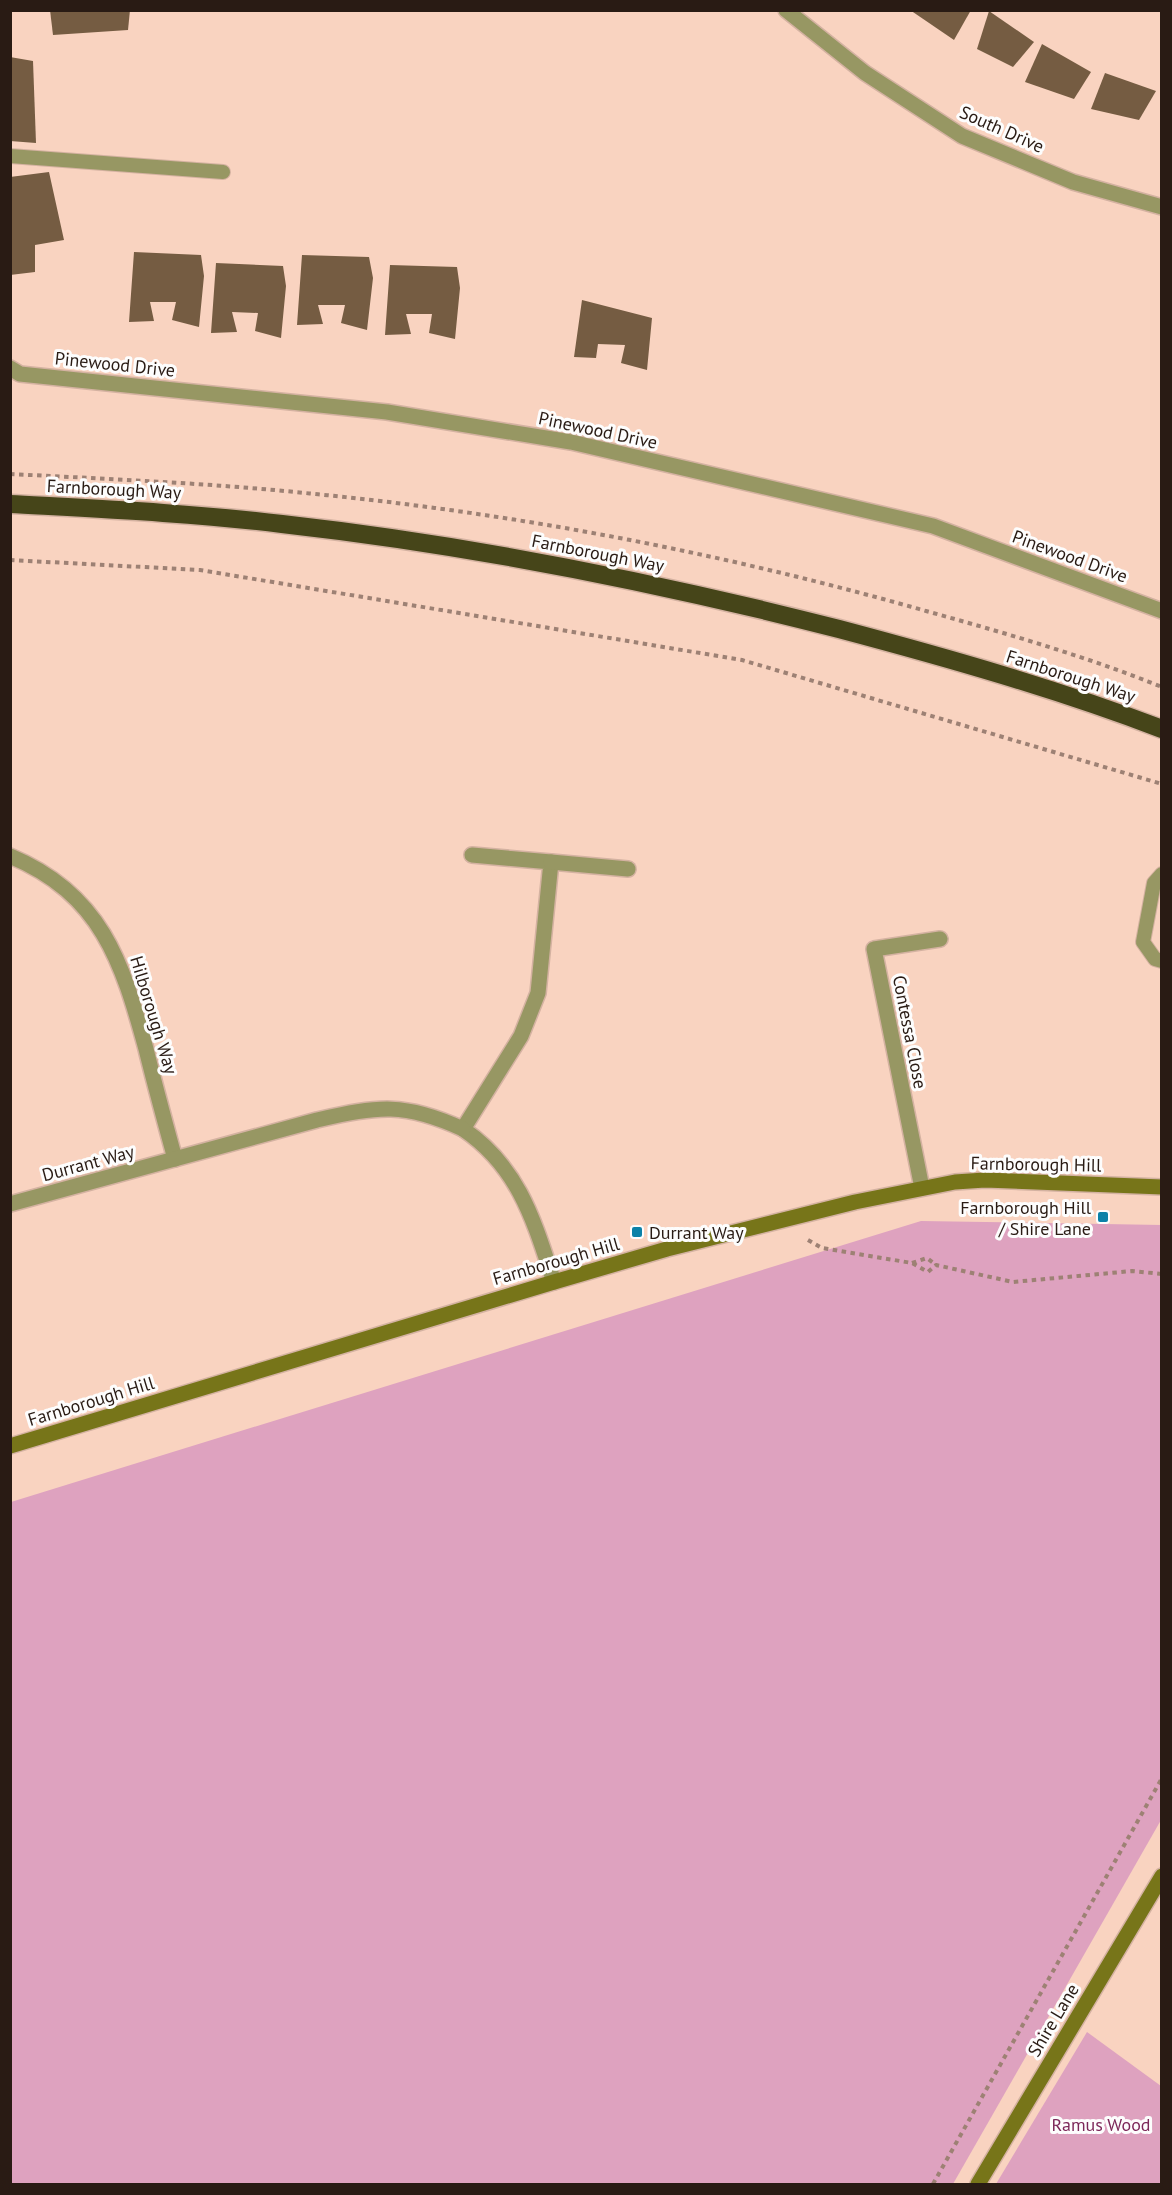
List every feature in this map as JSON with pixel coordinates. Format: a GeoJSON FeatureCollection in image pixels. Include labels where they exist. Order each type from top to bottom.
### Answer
{"type":"FeatureCollection","features":[{"type":"Feature","properties":{"kind":"highway","name":"Farnborough Way"},"geometry":{"type":"LineString","coordinates":[[10,504],[197,515],[283,524],[460,548],[558,566],[719,600],[892,643],[1062,694],[1161,729]]}},
{"type":"Feature","properties":{"kind":"main road","name":"Farnborough Hill"},"geometry":{"type":"LineString","coordinates":[[10,1446],[554,1282],[855,1202],[922,1188],[985,1180],[1161,1187]]}},
{"type":"Feature","properties":{"kind":"main road","name":"Shire Lane"},"geometry":{"type":"LineString","coordinates":[[978,2184],[1161,1876]]}},
{"type":"Feature","properties":{"kind":"street","name":"South Drive"},"geometry":{"type":"LineString","coordinates":[[786,10],[865,73],[962,136],[1073,182],[1161,207]]}},
{"type":"Feature","properties":{"kind":"street","name":"Pinewood Drive"},"geometry":{"type":"LineString","coordinates":[[10,368],[20,374],[387,412],[571,442],[933,526],[1161,611]]}},
{"type":"Feature","properties":{"kind":"street"},"geometry":{"type":"LineString","coordinates":[[472,855],[628,869]]}},
{"type":"Feature","properties":{"kind":"street","name":"Hilborough Way"},"geometry":{"type":"LineString","coordinates":[[10,856],[32,865],[71,894],[89,912],[114,951],[133,1003],[175,1159]]}},
{"type":"Feature","properties":{"kind":"street"},"geometry":{"type":"LineString","coordinates":[[464,1129],[521,1036],[538,993],[551,862]]}},
{"type":"Feature","properties":{"kind":"street","name":"Contessa Close"},"geometry":{"type":"LineString","coordinates":[[922,1188],[874,949],[940,939]]}},
{"type":"Feature","properties":{"kind":"street","name":"Durrant Way"},"geometry":{"type":"LineString","coordinates":[[10,1204],[317,1120],[370,1109],[390,1108],[415,1111],[464,1129],[499,1159],[516,1183],[528,1207],[554,1282]]}},
{"type":"Feature","properties":{"kind":"lane"},"geometry":{"type":"LineString","coordinates":[[10,156],[223,172]]}},
{"type":"Feature","properties":{"kind":"lane"},"geometry":{"type":"LineString","coordinates":[[1161,874],[1154,883],[1143,942],[1155,959],[1161,961]]}},
{"type":"Feature","properties":{"kind":"path"},"geometry":{"type":"LineString","coordinates":[[10,560],[200,570],[742,660],[1161,784]]}},
{"type":"Feature","properties":{"kind":"path"},"geometry":{"type":"LineString","coordinates":[[777,1221],[822,1248],[912,1263],[928,1272],[936,1265]]}},
{"type":"Feature","properties":{"kind":"path"},"geometry":{"type":"LineString","coordinates":[[912,1263],[927,1258],[936,1265],[1013,1282],[1132,1271],[1161,1274]]}},
{"type":"Feature","properties":{"kind":"path"},"geometry":{"type":"LineString","coordinates":[[933,2184],[1161,1778]]}},
{"type":"Feature","properties":{"kind":"green space"},"geometry":{"type":"Polygon","coordinates":[[[921,1221],[1162,1225],[1161,1820],[953,2184],[11,2184],[11,1502],[921,1221]]]}},
{"type":"Feature","properties":{"kind":"green space","name":"Ramus Wood"},"geometry":{"type":"Polygon","coordinates":[[[1087,2032],[1161,2086],[1161,2184],[996,2184],[1087,2032]]]}},
{"type":"Feature","properties":{"kind":"building"},"geometry":{"type":"Polygon","coordinates":[[[50,10],[130,10],[128,30],[53,35],[50,10]]]}},
{"type":"Feature","properties":{"kind":"building"},"geometry":{"type":"Polygon","coordinates":[[[910,10],[971,10],[954,40],[910,10]]]}},
{"type":"Feature","properties":{"kind":"building"},"geometry":{"type":"Polygon","coordinates":[[[989,11],[1034,42],[1013,67],[977,49],[989,11]]]}},
{"type":"Feature","properties":{"kind":"building"},"geometry":{"type":"Polygon","coordinates":[[[1042,44],[1091,72],[1074,99],[1025,82],[1042,44]]]}},
{"type":"Feature","properties":{"kind":"building"},"geometry":{"type":"Polygon","coordinates":[[[10,57],[33,61],[36,143],[10,141],[10,57]]]}},
{"type":"Feature","properties":{"kind":"building"},"geometry":{"type":"Polygon","coordinates":[[[1105,73],[1156,91],[1139,120],[1091,109],[1105,73]]]}},
{"type":"Feature","properties":{"kind":"building"},"geometry":{"type":"Polygon","coordinates":[[[49,172],[64,240],[35,245],[35,272],[10,275],[10,177],[49,172]]]}},
{"type":"Feature","properties":{"kind":"building"},"geometry":{"type":"Polygon","coordinates":[[[134,252],[201,255],[204,276],[199,327],[172,320],[176,302],[150,302],[154,321],[129,322],[134,252]]]}},
{"type":"Feature","properties":{"kind":"building"},"geometry":{"type":"Polygon","coordinates":[[[302,255],[369,257],[373,278],[367,330],[341,323],[345,305],[318,305],[323,324],[297,325],[302,255]]]}},
{"type":"Feature","properties":{"kind":"building"},"geometry":{"type":"Polygon","coordinates":[[[216,263],[283,266],[286,286],[281,338],[255,331],[258,313],[232,312],[237,332],[211,333],[216,263]]]}},
{"type":"Feature","properties":{"kind":"building"},"geometry":{"type":"Polygon","coordinates":[[[390,265],[457,267],[460,288],[455,339],[429,333],[432,314],[406,314],[411,334],[385,335],[390,265]]]}},
{"type":"Feature","properties":{"kind":"building"},"geometry":{"type":"Polygon","coordinates":[[[582,300],[652,318],[647,370],[621,363],[625,345],[598,344],[596,358],[574,357],[582,300]]]}},
{"type":"Feature","properties":{"kind":"place","name":"Farnborough Hill / Shire Lane"},"geometry":{"type":"Point","coordinates":[1103,1217]}},
{"type":"Feature","properties":{"kind":"place","name":"Durrant Way"},"geometry":{"type":"Point","coordinates":[637,1232]}}]}
